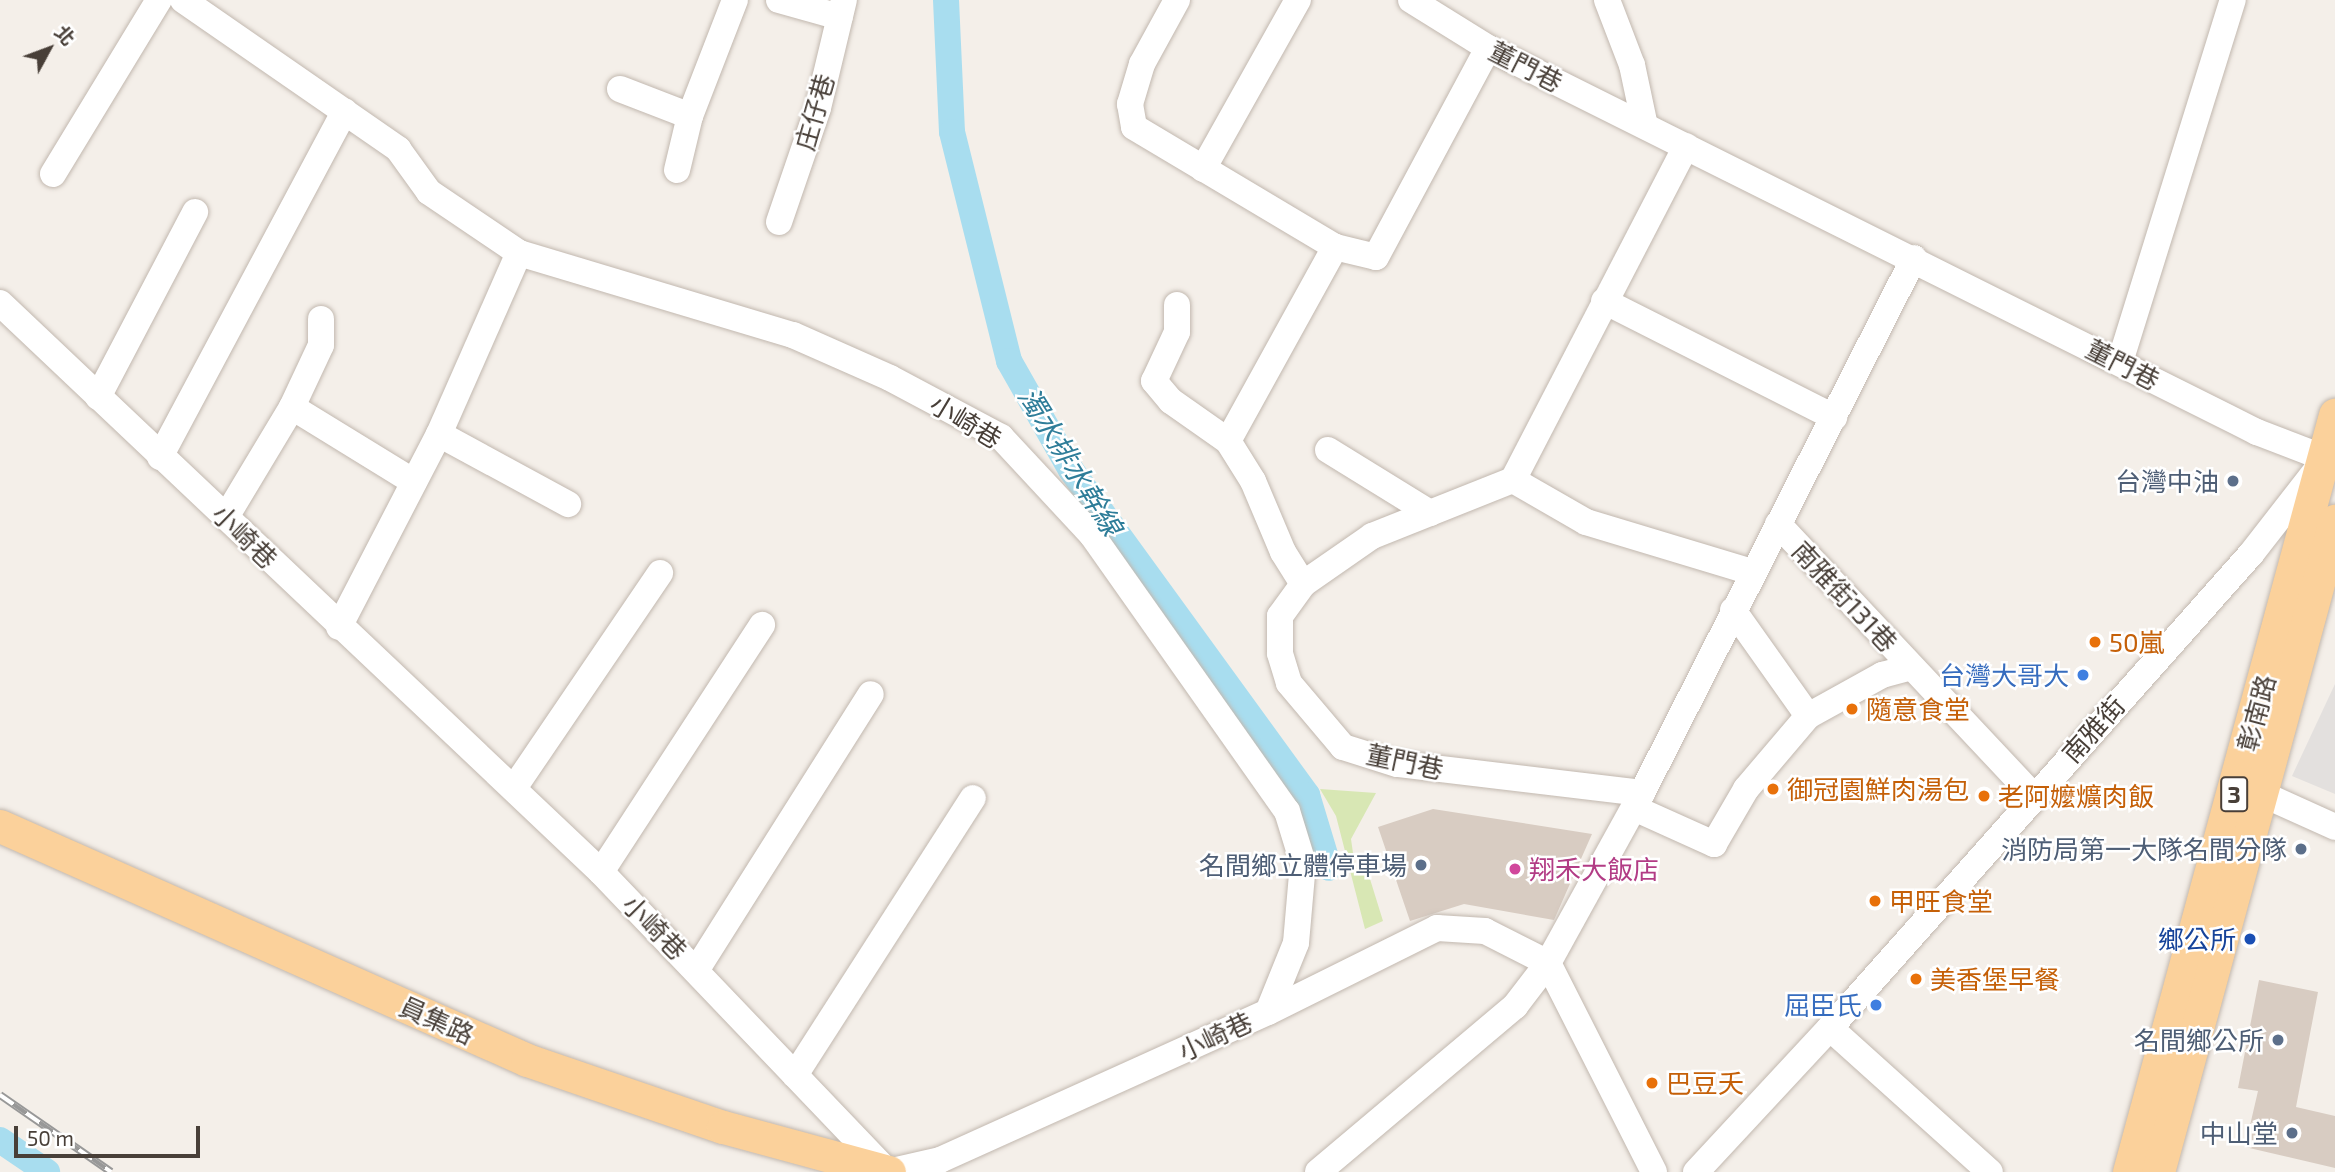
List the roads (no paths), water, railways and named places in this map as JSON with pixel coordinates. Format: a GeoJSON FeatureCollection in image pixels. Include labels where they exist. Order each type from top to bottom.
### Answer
{"type":"FeatureCollection","features":[{"type":"Feature","properties":{"kind":"main road","name":"彰南路"},"geometry":{"type":"LineString","coordinates":[[2129,1172],[2330,461],[2335,415]]}},
{"type":"Feature","properties":{"kind":"main road","name":"彰南路"},"geometry":{"type":"LineString","coordinates":[[2158,1172],[2335,521]]}},
{"type":"Feature","properties":{"kind":"main road","name":"員集路"},"geometry":{"type":"LineString","coordinates":[[0,826],[527,1060],[723,1127],[888,1172]]}},
{"type":"Feature","properties":{"kind":"street"},"geometry":{"type":"LineString","coordinates":[[53,174],[159,0]]}},
{"type":"Feature","properties":{"kind":"street","name":"小崎巷"},"geometry":{"type":"LineString","coordinates":[[0,303],[601,872],[697,969],[888,1172],[940,1160],[1268,1012],[1296,943],[1303,863],[1287,811],[1092,535],[1001,437],[890,378],[793,335],[519,253],[429,192],[398,149],[183,0]]}},
{"type":"Feature","properties":{"kind":"street"},"geometry":{"type":"LineString","coordinates":[[677,170],[690,117],[734,0]]}},
{"type":"Feature","properties":{"kind":"street"},"geometry":{"type":"LineString","coordinates":[[779,0],[842,8]]}},
{"type":"Feature","properties":{"kind":"street"},"geometry":{"type":"LineString","coordinates":[[1177,0],[1142,64],[1130,104],[1135,127],[1335,247],[1376,257],[1488,48]]}},
{"type":"Feature","properties":{"kind":"street"},"geometry":{"type":"LineString","coordinates":[[1203,169],[1298,0]]}},
{"type":"Feature","properties":{"kind":"street","name":"董門巷"},"geometry":{"type":"LineString","coordinates":[[1412,0],[1488,48],[1914,257],[2257,432],[2330,461]]}},
{"type":"Feature","properties":{"kind":"street"},"geometry":{"type":"LineString","coordinates":[[1607,0],[1632,65],[1645,125]]}},
{"type":"Feature","properties":{"kind":"street"},"geometry":{"type":"LineString","coordinates":[[2120,362],[2233,0]]}},
{"type":"Feature","properties":{"kind":"street","name":"庄仔巷"},"geometry":{"type":"LineString","coordinates":[[779,222],[818,108],[842,8]]}},
{"type":"Feature","properties":{"kind":"street"},"geometry":{"type":"LineString","coordinates":[[620,89],[690,117]]}},
{"type":"Feature","properties":{"kind":"street"},"geometry":{"type":"LineString","coordinates":[[160,457],[345,111]]}},
{"type":"Feature","properties":{"kind":"street"},"geometry":{"type":"LineString","coordinates":[[1686,146],[1513,480],[1586,522],[1752,572]]}},
{"type":"Feature","properties":{"kind":"street"},"geometry":{"type":"LineString","coordinates":[[98,397],[195,212]]}},
{"type":"Feature","properties":{"kind":"street"},"geometry":{"type":"LineString","coordinates":[[1228,441],[1335,247]]}},
{"type":"Feature","properties":{"kind":"street"},"geometry":{"type":"LineString","coordinates":[[339,626],[439,434],[519,253]]}},
{"type":"Feature","properties":{"kind":"street"},"geometry":{"type":"LineString","coordinates":[[1318,1172],[1514,1006],[1548,963],[1638,801],[1914,257]]}},
{"type":"Feature","properties":{"kind":"street"},"geometry":{"type":"LineString","coordinates":[[1604,301],[1834,417]]}},
{"type":"Feature","properties":{"kind":"street"},"geometry":{"type":"LineString","coordinates":[[1177,305],[1177,332],[1154,381],[1171,401],[1228,441],[1253,481],[1283,552],[1303,584]]}},
{"type":"Feature","properties":{"kind":"street"},"geometry":{"type":"LineString","coordinates":[[226,517],[292,407],[321,345],[321,318]]}},
{"type":"Feature","properties":{"kind":"street"},"geometry":{"type":"LineString","coordinates":[[292,407],[415,482]]}},
{"type":"Feature","properties":{"kind":"street"},"geometry":{"type":"LineString","coordinates":[[439,434],[568,503]]}},
{"type":"Feature","properties":{"kind":"street"},"geometry":{"type":"LineString","coordinates":[[1328,450],[1430,513]]}},
{"type":"Feature","properties":{"kind":"street","name":"南雅街"},"geometry":{"type":"LineString","coordinates":[[1696,1172],[1830,1028],[2251,554],[2330,461]]}},
{"type":"Feature","properties":{"kind":"street","name":"董門巷"},"geometry":{"type":"LineString","coordinates":[[1513,480],[1372,536],[1303,584],[1280,616],[1280,653],[1289,683],[1343,747],[1397,764],[1638,801]]}},
{"type":"Feature","properties":{"kind":"street","name":"南雅街131巷"},"geometry":{"type":"LineString","coordinates":[[1778,524],[2034,796]]}},
{"type":"Feature","properties":{"kind":"street"},"geometry":{"type":"LineString","coordinates":[[514,788],[660,573]]}},
{"type":"Feature","properties":{"kind":"street"},"geometry":{"type":"LineString","coordinates":[[1733,610],[1808,716]]}},
{"type":"Feature","properties":{"kind":"street"},"geometry":{"type":"LineString","coordinates":[[601,872],[762,625]]}},
{"type":"Feature","properties":{"kind":"street","name":"南雅街131巷"},"geometry":{"type":"LineString","coordinates":[[1638,801],[1714,844],[1746,789],[1808,716],[1882,675],[1911,667]]}},
{"type":"Feature","properties":{"kind":"street"},"geometry":{"type":"LineString","coordinates":[[697,969],[871,694]]}},
{"type":"Feature","properties":{"kind":"street","name":"彰南路"},"geometry":{"type":"LineString","coordinates":[[2262,794],[2335,827]]}},
{"type":"Feature","properties":{"kind":"street"},"geometry":{"type":"LineString","coordinates":[[794,1074],[973,798]]}},
{"type":"Feature","properties":{"kind":"street"},"geometry":{"type":"LineString","coordinates":[[1268,1012],[1437,928],[1485,931],[1548,963],[1654,1172]]}},
{"type":"Feature","properties":{"kind":"street"},"geometry":{"type":"LineString","coordinates":[[1830,1028],[1990,1172]]}},
{"type":"Feature","properties":{"kind":"waterway","name":"濁水排水幹線"},"geometry":{"type":"LineString","coordinates":[[946,0],[952,132],[1009,361],[1071,470],[1307,795],[1329,868]]}},
{"type":"Feature","properties":{"kind":"waterway","name":"濁水排水幹線"},"geometry":{"type":"LineString","coordinates":[[0,1140],[47,1172]]}},
{"type":"Feature","properties":{"kind":"railway"},"geometry":{"type":"LineString","coordinates":[[0,1095],[111,1172]]}},
{"type":"Feature","properties":{"kind":"place","name":"台灣中油"},"geometry":{"type":"Point","coordinates":[2233,481]}},
{"type":"Feature","properties":{"kind":"place","name":"50嵐"},"geometry":{"type":"Point","coordinates":[2095,642]}},
{"type":"Feature","properties":{"kind":"place","name":"台灣大哥大"},"geometry":{"type":"Point","coordinates":[2083,675]}},
{"type":"Feature","properties":{"kind":"place","name":"隨意食堂"},"geometry":{"type":"Point","coordinates":[1852,709]}},
{"type":"Feature","properties":{"kind":"place","name":"御冠園鮮肉湯包"},"geometry":{"type":"Point","coordinates":[1773,789]}},
{"type":"Feature","properties":{"kind":"place","name":"老阿嬤爌肉飯"},"geometry":{"type":"Point","coordinates":[1984,796]}},
{"type":"Feature","properties":{"kind":"place","name":"消防局第一大隊名間分隊"},"geometry":{"type":"Point","coordinates":[2301,849]}},
{"type":"Feature","properties":{"kind":"place","name":"名間鄉立體停車場"},"geometry":{"type":"Point","coordinates":[1421,865]}},
{"type":"Feature","properties":{"kind":"place","name":"翔禾大飯店"},"geometry":{"type":"Point","coordinates":[1515,869]}},
{"type":"Feature","properties":{"kind":"place","name":"甲旺食堂"},"geometry":{"type":"Point","coordinates":[1875,901]}},
{"type":"Feature","properties":{"kind":"place","name":"鄉公所"},"geometry":{"type":"Point","coordinates":[2250,939]}},
{"type":"Feature","properties":{"kind":"place","name":"美香堡早餐"},"geometry":{"type":"Point","coordinates":[1916,979]}},
{"type":"Feature","properties":{"kind":"place","name":"屈臣氏"},"geometry":{"type":"Point","coordinates":[1876,1005]}},
{"type":"Feature","properties":{"kind":"place","name":"名間鄉公所"},"geometry":{"type":"Point","coordinates":[2278,1040]}},
{"type":"Feature","properties":{"kind":"place","name":"巴豆夭"},"geometry":{"type":"Point","coordinates":[1652,1083]}},
{"type":"Feature","properties":{"kind":"place","name":"中山堂"},"geometry":{"type":"Point","coordinates":[2292,1133]}}]}
